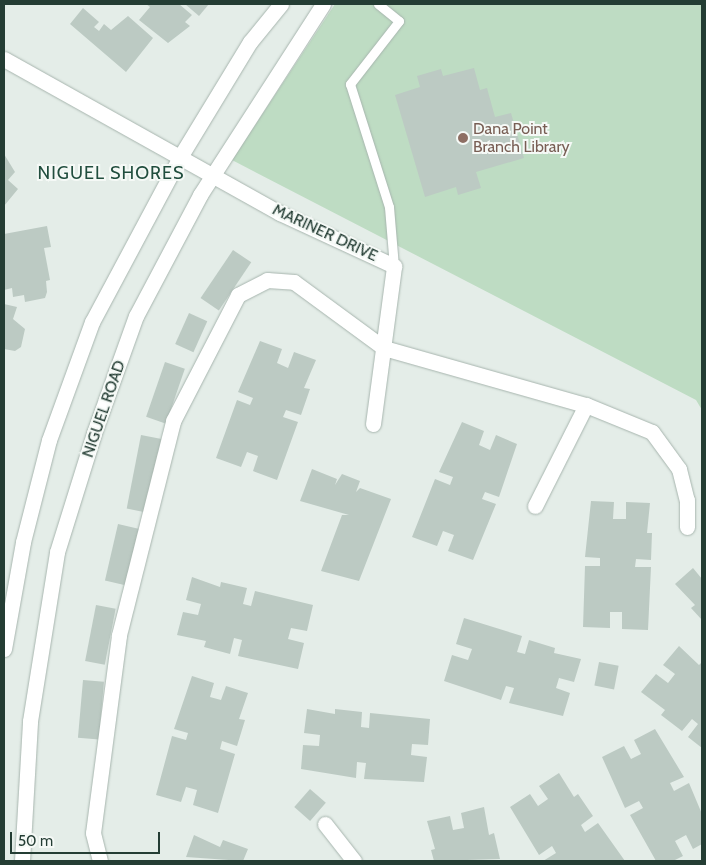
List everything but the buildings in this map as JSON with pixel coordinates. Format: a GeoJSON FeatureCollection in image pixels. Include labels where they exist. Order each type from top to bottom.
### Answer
{"type":"FeatureCollection","features":[{"type":"Feature","properties":{"kind":"street"},"geometry":{"type":"LineString","coordinates":[[4,649],[23,542],[49,440],[92,322],[180,157],[250,42],[281,4]]}},
{"type":"Feature","properties":{"kind":"street","name":"NIGUEL ROAD"},"geometry":{"type":"LineString","coordinates":[[22,861],[30,721],[58,552],[136,316],[212,174],[323,4]]}},
{"type":"Feature","properties":{"kind":"street","name":"MARINER DRIVE"},"geometry":{"type":"LineString","coordinates":[[4,58],[280,213],[394,266],[374,424]]}},
{"type":"Feature","properties":{"kind":"street"},"geometry":{"type":"LineString","coordinates":[[100,861],[93,833],[119,635],[173,421],[238,296],[267,280],[294,282],[384,348],[586,405],[652,432],[679,469],[687,500],[687,527]]}},
{"type":"Feature","properties":{"kind":"street"},"geometry":{"type":"LineString","coordinates":[[535,506],[586,405]]}},
{"type":"Feature","properties":{"kind":"street"},"geometry":{"type":"LineString","coordinates":[[325,824],[354,861]]}},
{"type":"Feature","properties":{"kind":"lane"},"geometry":{"type":"LineString","coordinates":[[378,4],[399,21],[350,84],[389,207],[394,266]]}},
{"type":"Feature","properties":{"kind":"green space"},"geometry":{"type":"Polygon","coordinates":[[[335,4],[702,4],[702,410],[696,400],[232,160],[335,4]]]}},
{"type":"Feature","properties":{"kind":"place","name":"Dana Point Branch Library"},"geometry":{"type":"Point","coordinates":[463,138]}},
{"type":"Feature","properties":{"kind":"district","name":"NIGUEL SHORES"},"geometry":{"type":"Point","coordinates":[111,173]}}]}
